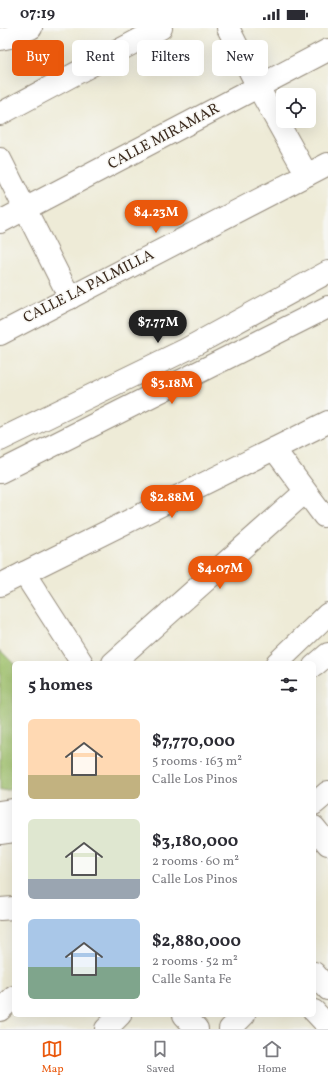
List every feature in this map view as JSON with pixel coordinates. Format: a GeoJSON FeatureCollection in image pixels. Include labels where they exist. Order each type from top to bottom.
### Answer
{"type":"FeatureCollection","features":[{"type":"Feature","properties":{"kind":"street"},"geometry":{"type":"LineString","coordinates":[[0,39],[10,37],[31,28]]}},
{"type":"Feature","properties":{"kind":"street"},"geometry":{"type":"LineString","coordinates":[[0,114],[160,28]]}},
{"type":"Feature","properties":{"kind":"street"},"geometry":{"type":"LineString","coordinates":[[228,28],[258,87],[307,175]]}},
{"type":"Feature","properties":{"kind":"street","name":"CALLE MIRAMAR"},"geometry":{"type":"LineString","coordinates":[[0,222],[328,50]]}},
{"type":"Feature","properties":{"kind":"street"},"geometry":{"type":"LineString","coordinates":[[0,159],[70,298]]}},
{"type":"Feature","properties":{"kind":"street","name":"CALLE LA PALMILLA"},"geometry":{"type":"LineString","coordinates":[[0,334],[328,164]]}},
{"type":"Feature","properties":{"kind":"street"},"geometry":{"type":"LineString","coordinates":[[0,440],[185,350],[328,272]]}},
{"type":"Feature","properties":{"kind":"street"},"geometry":{"type":"LineString","coordinates":[[0,472],[328,307]]}},
{"type":"Feature","properties":{"kind":"street"},"geometry":{"type":"LineString","coordinates":[[185,350],[197,373]]}},
{"type":"Feature","properties":{"kind":"street"},"geometry":{"type":"LineString","coordinates":[[0,585],[328,422]]}},
{"type":"Feature","properties":{"kind":"street"},"geometry":{"type":"LineString","coordinates":[[274,449],[324,516]]}},
{"type":"Feature","properties":{"kind":"street"},"geometry":{"type":"LineString","coordinates":[[114,661],[305,492]]}},
{"type":"Feature","properties":{"kind":"street"},"geometry":{"type":"LineString","coordinates":[[24,573],[81,661]]}},
{"type":"Feature","properties":{"kind":"street"},"geometry":{"type":"LineString","coordinates":[[279,661],[328,614]]}},
{"type":"Feature","properties":{"kind":"street"},"geometry":{"type":"LineString","coordinates":[[316,664],[328,654]]}},
{"type":"Feature","properties":{"kind":"street"},"geometry":{"type":"LineString","coordinates":[[316,802],[328,792]]}},
{"type":"Feature","properties":{"kind":"street"},"geometry":{"type":"LineString","coordinates":[[0,812],[12,810]]}},
{"type":"Feature","properties":{"kind":"street"},"geometry":{"type":"LineString","coordinates":[[316,829],[328,844]]}},
{"type":"Feature","properties":{"kind":"street"},"geometry":{"type":"LineString","coordinates":[[0,833],[12,831]]}},
{"type":"Feature","properties":{"kind":"street"},"geometry":{"type":"LineString","coordinates":[[0,909],[12,908]]}},
{"type":"Feature","properties":{"kind":"street"},"geometry":{"type":"LineString","coordinates":[[316,976],[328,989]]}},
{"type":"Feature","properties":{"kind":"street"},"geometry":{"type":"LineString","coordinates":[[0,1010],[12,999]]}},
{"type":"Feature","properties":{"kind":"street"},"geometry":{"type":"LineString","coordinates":[[316,1012],[328,1026]]}},
{"type":"Feature","properties":{"kind":"street"},"geometry":{"type":"LineString","coordinates":[[106,1029],[118,1017]]}},
{"type":"Feature","properties":{"kind":"street"},"geometry":{"type":"LineString","coordinates":[[186,1017],[197,1029]]}},
{"type":"Feature","properties":{"kind":"street"},"geometry":{"type":"LineString","coordinates":[[230,1029],[242,1017]]}},
{"type":"Feature","properties":{"kind":"green space"},"geometry":{"type":"Polygon","coordinates":[[[0,650],[12,662],[12,789],[0,791],[0,650]]]}}]}
